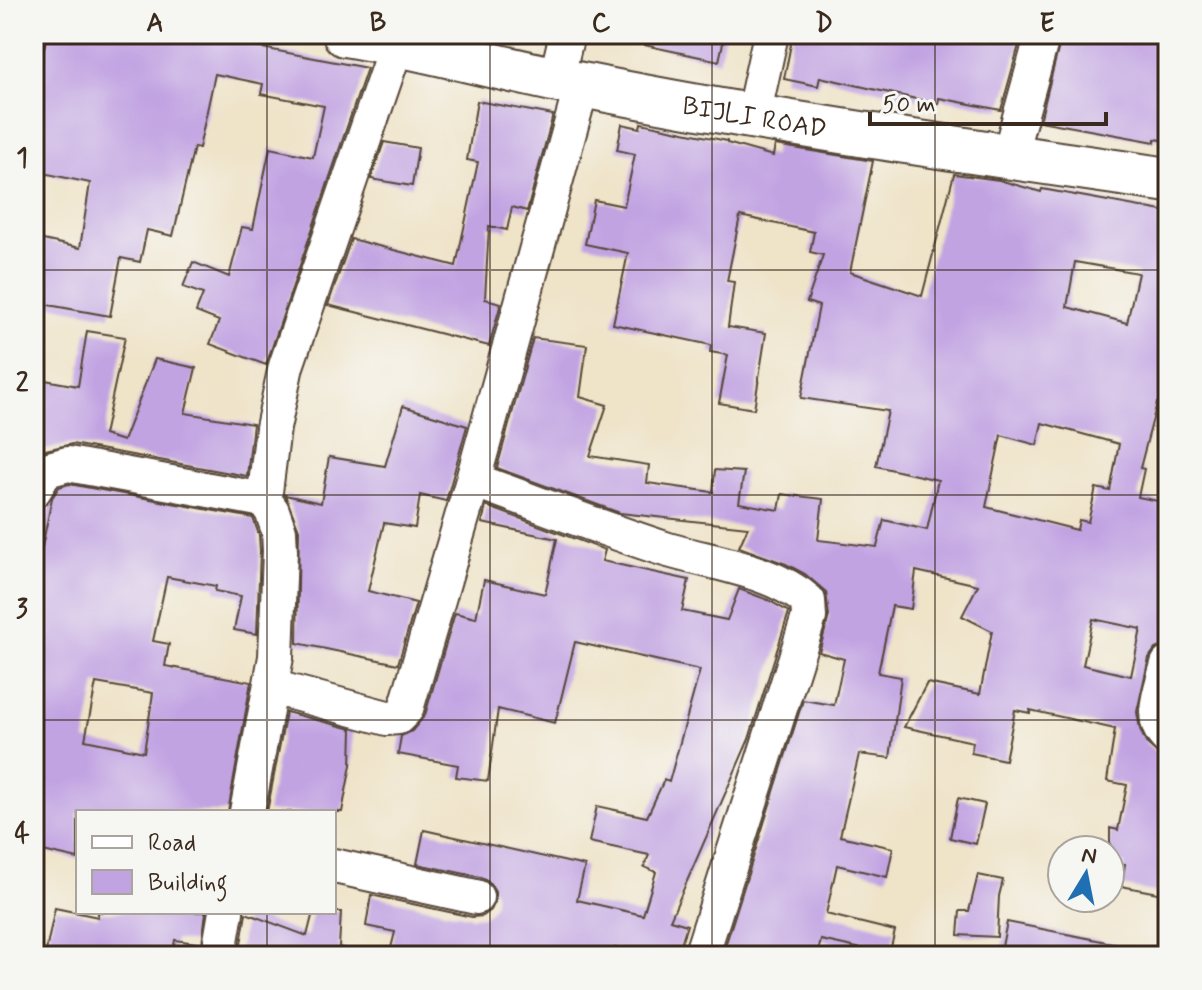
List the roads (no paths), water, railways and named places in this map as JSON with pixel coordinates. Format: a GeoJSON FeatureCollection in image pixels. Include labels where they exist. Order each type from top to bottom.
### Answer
{"type":"FeatureCollection","features":[{"type":"Feature","properties":{"kind":"street","name":"BIJLI ROAD"},"geometry":{"type":"LineString","coordinates":[[345,34],[569,83],[753,116],[1168,180]]}},
{"type":"Feature","properties":{"kind":"street"},"geometry":{"type":"LineString","coordinates":[[272,687],[387,718],[398,717],[406,709],[473,480],[569,83],[567,34]]}},
{"type":"Feature","properties":{"kind":"street"},"geometry":{"type":"LineString","coordinates":[[753,116],[771,34]]}},
{"type":"Feature","properties":{"kind":"street"},"geometry":{"type":"LineString","coordinates":[[1009,157],[1043,34]]}},
{"type":"Feature","properties":{"kind":"street"},"geometry":{"type":"LineString","coordinates":[[247,810],[276,657],[280,551],[275,521],[264,500],[273,428],[286,366],[397,43]]}},
{"type":"Feature","properties":{"kind":"street"},"geometry":{"type":"LineString","coordinates":[[34,490],[46,470],[68,464],[264,500]]}},
{"type":"Feature","properties":{"kind":"street"},"geometry":{"type":"LineString","coordinates":[[473,480],[664,548],[753,574],[795,590],[808,601],[809,617],[701,956]]}},
{"type":"Feature","properties":{"kind":"street"},"geometry":{"type":"LineString","coordinates":[[1168,664],[1155,718],[1168,738]]}},
{"type":"Feature","properties":{"kind":"street"},"geometry":{"type":"LineString","coordinates":[[336,866],[476,897]]}}]}
